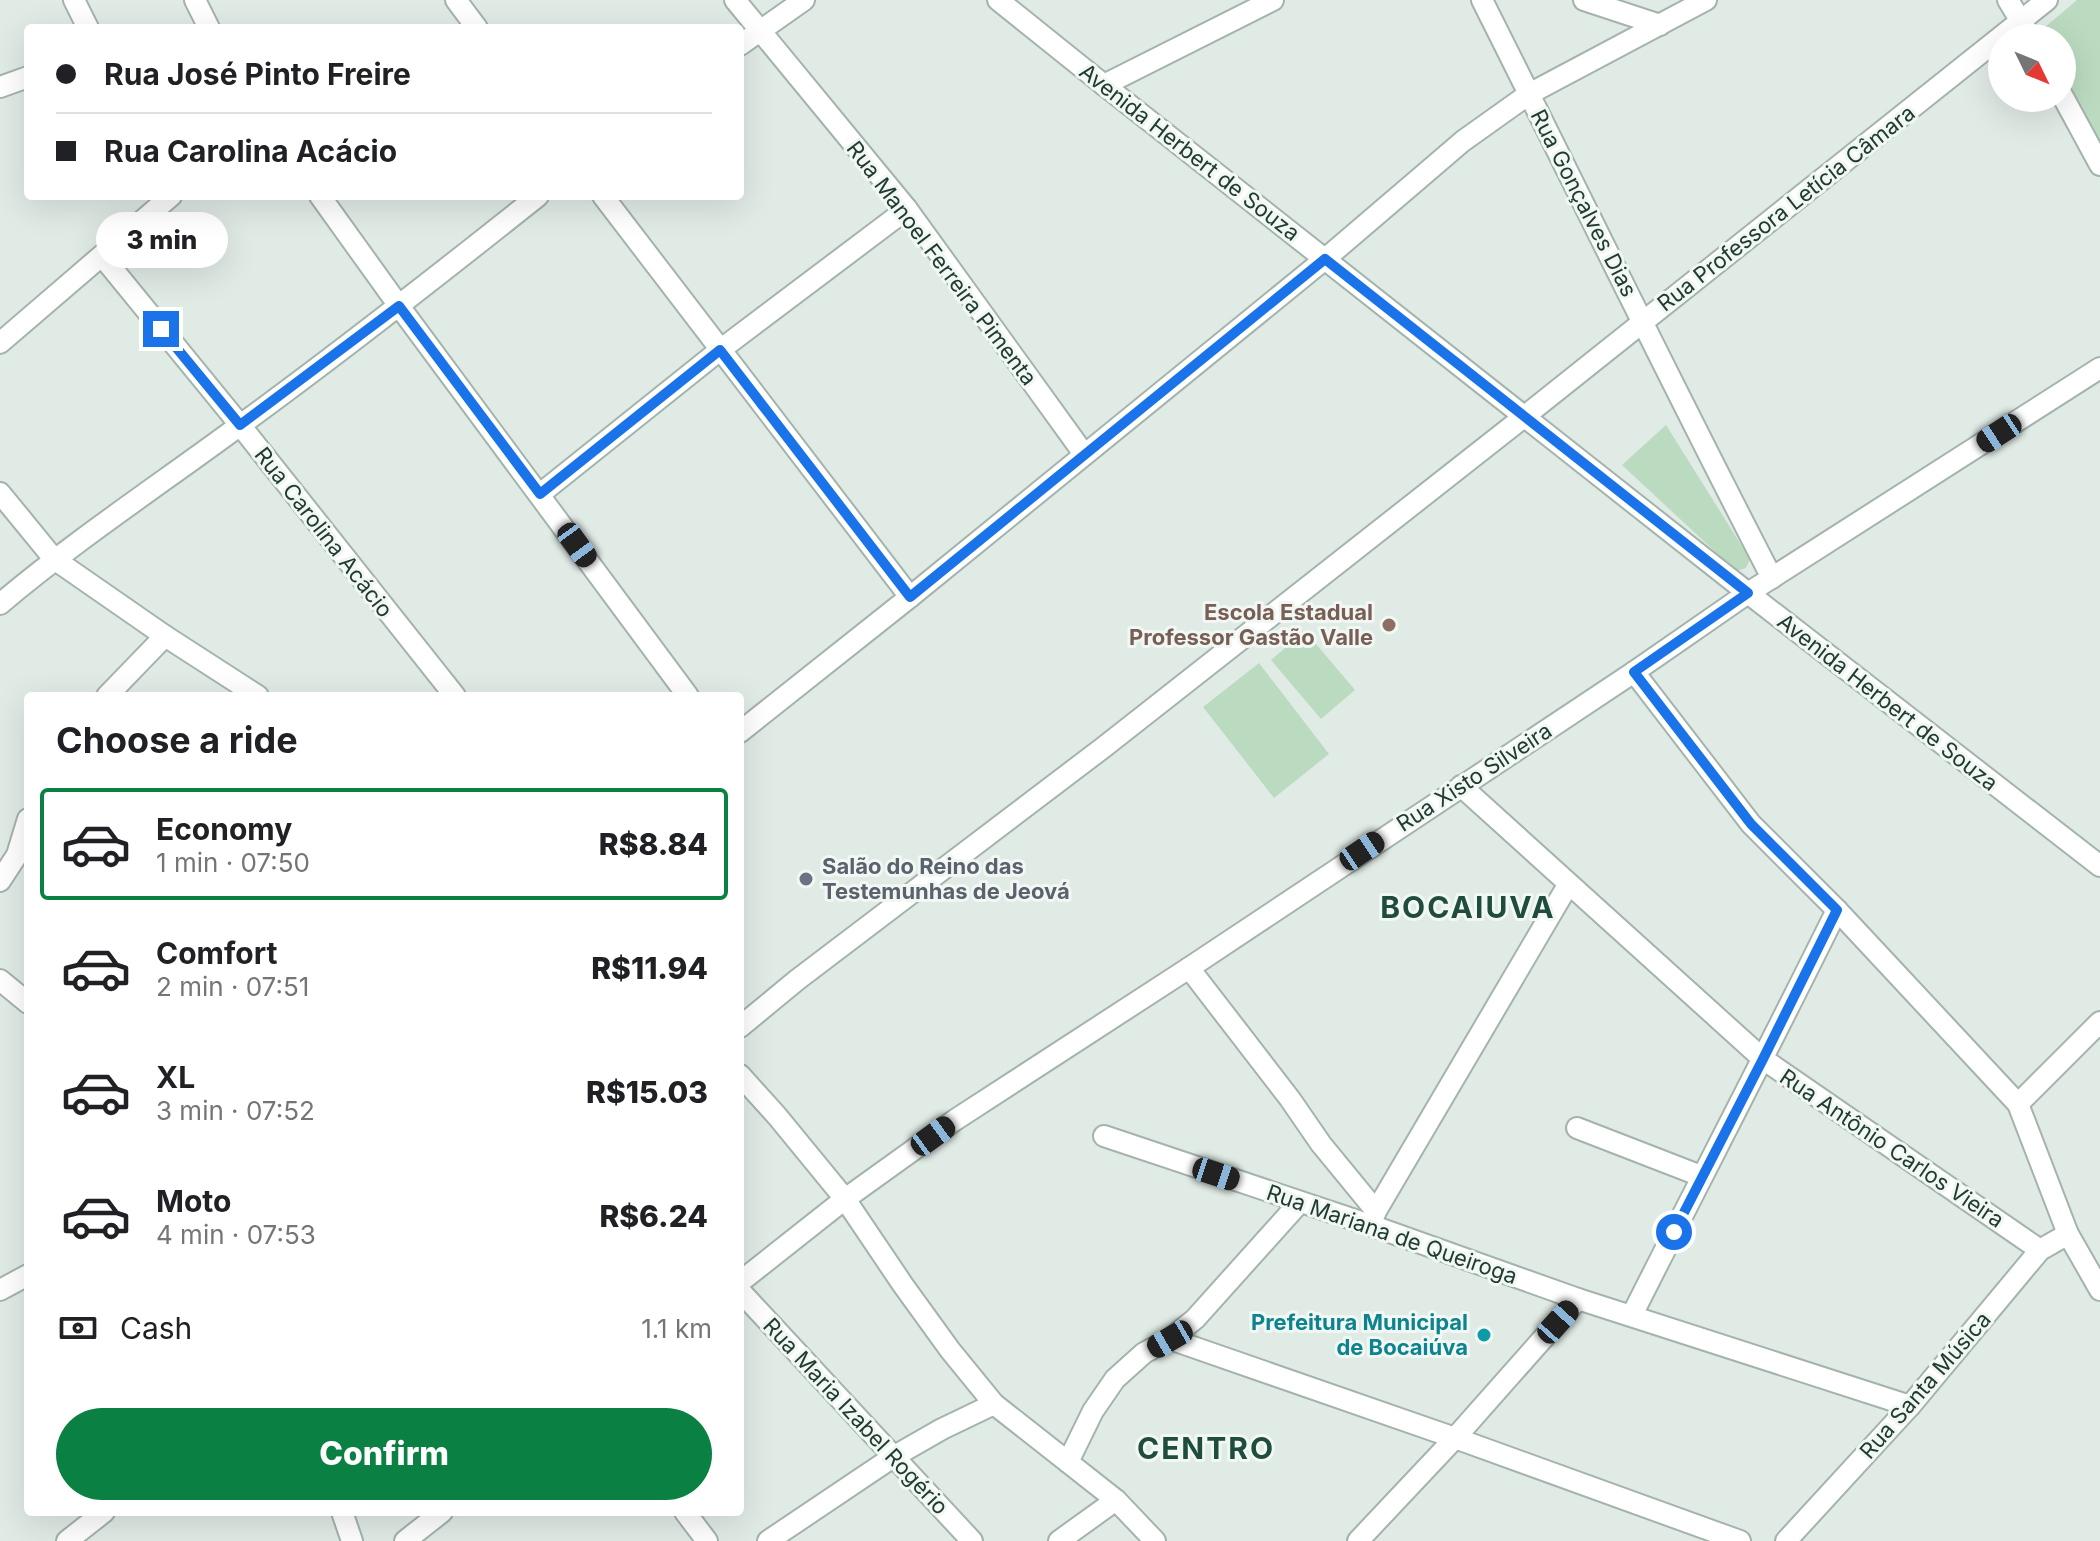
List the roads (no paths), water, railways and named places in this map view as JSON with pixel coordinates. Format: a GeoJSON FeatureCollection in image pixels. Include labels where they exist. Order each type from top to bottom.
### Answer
{"type":"FeatureCollection","features":[{"type":"Feature","properties":{"kind":"street"},"geometry":{"type":"LineString","coordinates":[[74,0],[86,24]]}},
{"type":"Feature","properties":{"kind":"street"},"geometry":{"type":"LineString","coordinates":[[195,0],[207,24]]}},
{"type":"Feature","properties":{"kind":"street"},"geometry":{"type":"LineString","coordinates":[[456,0],[474,24]]}},
{"type":"Feature","properties":{"kind":"street","name":"Rua Manoel Ferreira Pimenta"},"geometry":{"type":"LineString","coordinates":[[735,0],[907,209],[1084,454]]}},
{"type":"Feature","properties":{"kind":"street"},"geometry":{"type":"LineString","coordinates":[[744,42],[804,0]]}},
{"type":"Feature","properties":{"kind":"street","name":"Avenida Herbert de Souza"},"geometry":{"type":"LineString","coordinates":[[998,0],[1748,593],[2100,866]]}},
{"type":"Feature","properties":{"kind":"street"},"geometry":{"type":"LineString","coordinates":[[1104,85],[1273,0]]}},
{"type":"Feature","properties":{"kind":"street","name":"Rua Gonçalves Dias"},"geometry":{"type":"LineString","coordinates":[[1482,0],[1696,433],[1772,578]]}},
{"type":"Feature","properties":{"kind":"street"},"geometry":{"type":"LineString","coordinates":[[1584,0],[1660,25]]}},
{"type":"Feature","properties":{"kind":"street"},"geometry":{"type":"LineString","coordinates":[[744,729],[1325,259],[1463,141],[1529,94],[1706,0]]}},
{"type":"Feature","properties":{"kind":"street"},"geometry":{"type":"LineString","coordinates":[[2008,0],[2023,24]]}},
{"type":"Feature","properties":{"kind":"street","name":"Rua Professora Letícia Câmara"},"geometry":{"type":"LineString","coordinates":[[2030,24],[2047,0]]}},
{"type":"Feature","properties":{"kind":"street","name":"Rua Professora Letícia Câmara"},"geometry":{"type":"LineString","coordinates":[[744,1024],[1104,747],[1643,321],[1988,58]]}},
{"type":"Feature","properties":{"kind":"street"},"geometry":{"type":"LineString","coordinates":[[0,87],[24,78]]}},
{"type":"Feature","properties":{"kind":"street"},"geometry":{"type":"LineString","coordinates":[[2071,112],[2100,165]]}},
{"type":"Feature","properties":{"kind":"street"},"geometry":{"type":"LineString","coordinates":[[0,343],[166,200]]}},
{"type":"Feature","properties":{"kind":"street"},"geometry":{"type":"LineString","coordinates":[[323,200],[685,692]]}},
{"type":"Feature","properties":{"kind":"street"},"geometry":{"type":"LineString","coordinates":[[0,604],[54,559],[399,306],[533,200]]}},
{"type":"Feature","properties":{"kind":"street"},"geometry":{"type":"LineString","coordinates":[[606,200],[910,597]]}},
{"type":"Feature","properties":{"kind":"street"},"geometry":{"type":"LineString","coordinates":[[540,494],[720,350],[907,209]]}},
{"type":"Feature","properties":{"kind":"street","name":"Rua Carolina Acácio"},"geometry":{"type":"LineString","coordinates":[[102,256],[452,692]]}},
{"type":"Feature","properties":{"kind":"street","name":"Rua Xisto Silveira"},"geometry":{"type":"LineString","coordinates":[[744,1279],[845,1199],[955,1120],[1189,968],[1748,593],[2100,368]]}},
{"type":"Feature","properties":{"kind":"street"},"geometry":{"type":"LineString","coordinates":[[0,493],[54,559],[252,692]]}},
{"type":"Feature","properties":{"kind":"street"},"geometry":{"type":"LineString","coordinates":[[111,692],[165,636]]}},
{"type":"Feature","properties":{"kind":"street"},"geometry":{"type":"LineString","coordinates":[[1634,672],[1751,824],[1837,910],[2018,1104],[2068,1234],[2100,1290]]}},
{"type":"Feature","properties":{"kind":"street","name":"Rua Antônio Carlos Vieira"},"geometry":{"type":"LineString","coordinates":[[1461,786],[1763,1059],[2040,1250]]}},
{"type":"Feature","properties":{"kind":"street"},"geometry":{"type":"LineString","coordinates":[[0,881],[17,855],[24,832]]}},
{"type":"Feature","properties":{"kind":"street"},"geometry":{"type":"LineString","coordinates":[[1189,968],[1274,1078],[1373,1218],[1568,885]]}},
{"type":"Feature","properties":{"kind":"street"},"geometry":{"type":"LineString","coordinates":[[1632,1315],[1837,910]]}},
{"type":"Feature","properties":{"kind":"street"},"geometry":{"type":"LineString","coordinates":[[0,980],[24,1000]]}},
{"type":"Feature","properties":{"kind":"street"},"geometry":{"type":"LineString","coordinates":[[2018,1104],[2097,1033]]}},
{"type":"Feature","properties":{"kind":"street"},"geometry":{"type":"LineString","coordinates":[[744,1079],[845,1199],[918,1307],[994,1404],[1116,1500],[1155,1541]]}},
{"type":"Feature","properties":{"kind":"street"},"geometry":{"type":"LineString","coordinates":[[1577,1128],[1701,1176]]}},
{"type":"Feature","properties":{"kind":"street","name":"Rua Mariana de Queiroga"},"geometry":{"type":"LineString","coordinates":[[1104,1136],[1300,1202],[1373,1218],[1578,1299],[1910,1406]]}},
{"type":"Feature","properties":{"kind":"street"},"geometry":{"type":"LineString","coordinates":[[1068,1462],[1093,1411],[1115,1379],[1144,1353],[1170,1339],[1195,1319],[1300,1202]]}},
{"type":"Feature","properties":{"kind":"street","name":"Rua Santa Música"},"geometry":{"type":"LineString","coordinates":[[1786,1541],[1910,1406],[2040,1250],[2068,1234]]}},
{"type":"Feature","properties":{"kind":"street"},"geometry":{"type":"LineString","coordinates":[[0,1290],[24,1277]]}},
{"type":"Feature","properties":{"kind":"street","name":"Rua Maria Izabel Rogério"},"geometry":{"type":"LineString","coordinates":[[744,1295],[972,1541]]}},
{"type":"Feature","properties":{"kind":"street"},"geometry":{"type":"LineString","coordinates":[[1358,1541],[1455,1438],[1578,1299]]}},
{"type":"Feature","properties":{"kind":"street"},"geometry":{"type":"LineString","coordinates":[[1170,1339],[1740,1541]]}},
{"type":"Feature","properties":{"kind":"street"},"geometry":{"type":"LineString","coordinates":[[768,1541],[893,1457],[994,1404]]}},
{"type":"Feature","properties":{"kind":"street"},"geometry":{"type":"LineString","coordinates":[[1059,1541],[1116,1500]]}},
{"type":"Feature","properties":{"kind":"street"},"geometry":{"type":"LineString","coordinates":[[67,1541],[99,1516]]}},
{"type":"Feature","properties":{"kind":"street"},"geometry":{"type":"LineString","coordinates":[[343,1516],[352,1541]]}},
{"type":"Feature","properties":{"kind":"street"},"geometry":{"type":"LineString","coordinates":[[405,1541],[437,1516]]}},
{"type":"Feature","properties":{"kind":"street"},"geometry":{"type":"LineString","coordinates":[[688,1516],[707,1541]]}},
{"type":"Feature","properties":{"kind":"place","name":"Escola Estadual Professor Gastão Valle"},"geometry":{"type":"Point","coordinates":[1389,625]}},
{"type":"Feature","properties":{"kind":"place","name":"Salão do Reino das Testemunhas de Jeová"},"geometry":{"type":"Point","coordinates":[806,879]}},
{"type":"Feature","properties":{"kind":"place","name":"Prefeitura Municipal de Bocaiúva"},"geometry":{"type":"Point","coordinates":[1484,1335]}},
{"type":"Feature","properties":{"kind":"district","name":"BOCAIUVA"},"geometry":{"type":"Point","coordinates":[1468,908]}},
{"type":"Feature","properties":{"kind":"district","name":"CENTRO"},"geometry":{"type":"Point","coordinates":[1206,1449]}}]}
